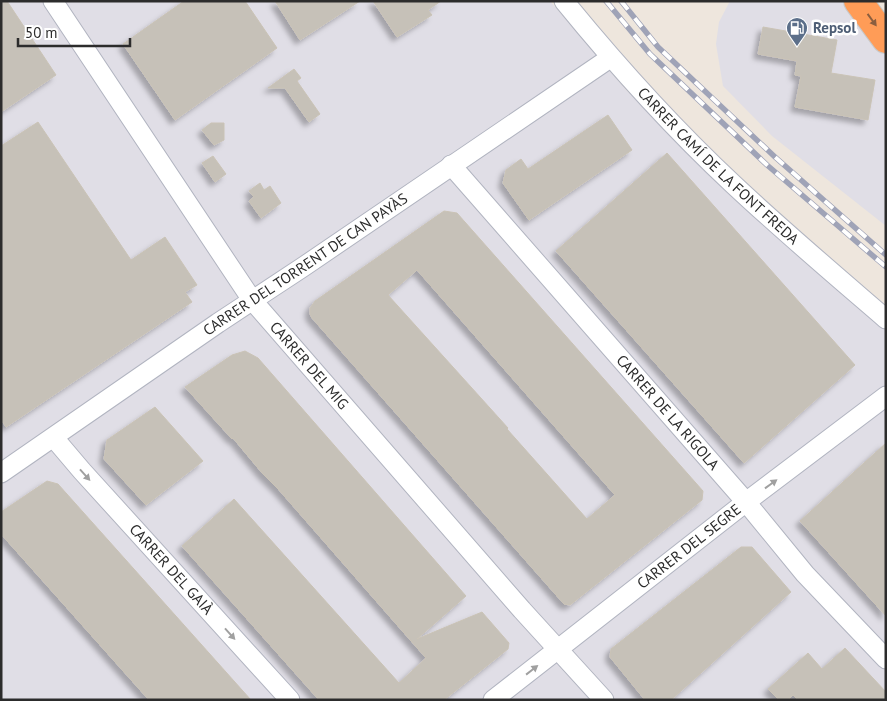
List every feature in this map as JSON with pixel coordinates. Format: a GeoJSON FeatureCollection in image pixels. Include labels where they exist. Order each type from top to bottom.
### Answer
{"type":"FeatureCollection","features":[{"type":"Feature","properties":{"kind":"highway"},"geometry":{"type":"LineString","coordinates":[[858,1],[886,40]]}},
{"type":"Feature","properties":{"kind":"street","name":"CARRER DEL MIG"},"geometry":{"type":"LineString","coordinates":[[53,1],[252,300],[604,700]]}},
{"type":"Feature","properties":{"kind":"street","name":"CARRER CAMÍ DE LA FONT FREDA"},"geometry":{"type":"LineString","coordinates":[[564,1],[610,58],[703,155],[735,186],[886,319]]}},
{"type":"Feature","properties":{"kind":"street","name":"CARRER DEL TORRENT DE CAN PAYÀS"},"geometry":{"type":"LineString","coordinates":[[1,474],[252,300],[610,58]]}},
{"type":"Feature","properties":{"kind":"street","name":"CARRER DE LA RIGOLA"},"geometry":{"type":"LineString","coordinates":[[451,165],[746,502],[806,574],[886,659]]}},
{"type":"Feature","properties":{"kind":"street","name":"CARRER DEL SEGRE"},"geometry":{"type":"LineString","coordinates":[[493,700],[746,502],[886,396]]}},
{"type":"Feature","properties":{"kind":"street","name":"CARRER DEL GAIÀ"},"geometry":{"type":"LineString","coordinates":[[54,438],[290,700]]}},
{"type":"Feature","properties":{"kind":"shaded area"},"geometry":{"type":"Polygon","coordinates":[[[1,1],[550,1],[626,90],[886,329],[886,700],[1,700],[1,1]]]}},
{"type":"Feature","properties":{"kind":"shaded area"},"geometry":{"type":"Polygon","coordinates":[[[730,1],[867,1],[886,28],[886,226],[772,136],[723,86],[716,44],[719,22],[730,1]]]}},
{"type":"Feature","properties":{"kind":"building"},"geometry":{"type":"Polygon","coordinates":[[[1,1],[7,1],[56,75],[1,112],[1,1]]]}},
{"type":"Feature","properties":{"kind":"building"},"geometry":{"type":"Polygon","coordinates":[[[184,1],[245,1],[277,48],[175,120],[123,44],[184,1]]]}},
{"type":"Feature","properties":{"kind":"building"},"geometry":{"type":"Polygon","coordinates":[[[275,1],[360,1],[300,40],[275,1]]]}},
{"type":"Feature","properties":{"kind":"building"},"geometry":{"type":"Polygon","coordinates":[[[373,1],[441,1],[428,10],[432,15],[397,37],[373,1]]]}},
{"type":"Feature","properties":{"kind":"building"},"geometry":{"type":"Polygon","coordinates":[[[763,27],[837,40],[831,73],[875,80],[868,120],[795,107],[801,76],[795,75],[797,61],[758,54],[763,27]]]}},
{"type":"Feature","properties":{"kind":"building"},"geometry":{"type":"Polygon","coordinates":[[[294,69],[301,78],[297,81],[320,114],[309,122],[285,88],[268,88],[294,69]]]}},
{"type":"Feature","properties":{"kind":"building"},"geometry":{"type":"Polygon","coordinates":[[[608,115],[632,150],[529,220],[503,183],[506,170],[521,159],[528,169],[608,115]]]}},
{"type":"Feature","properties":{"kind":"building"},"geometry":{"type":"Polygon","coordinates":[[[38,122],[131,260],[165,237],[197,285],[185,292],[192,302],[6,427],[1,419],[1,146],[38,122]]]}},
{"type":"Feature","properties":{"kind":"building"},"geometry":{"type":"Polygon","coordinates":[[[211,123],[224,123],[224,140],[214,145],[202,130],[211,123]]]}},
{"type":"Feature","properties":{"kind":"building"},"geometry":{"type":"Polygon","coordinates":[[[667,153],[855,365],[744,463],[556,251],[667,153]]]}},
{"type":"Feature","properties":{"kind":"building"},"geometry":{"type":"Polygon","coordinates":[[[213,156],[226,174],[215,182],[202,163],[213,156]]]}},
{"type":"Feature","properties":{"kind":"building"},"geometry":{"type":"Polygon","coordinates":[[[260,183],[264,190],[270,186],[281,203],[261,218],[249,201],[254,197],[249,191],[260,183]]]}},
{"type":"Feature","properties":{"kind":"building"},"geometry":{"type":"Polygon","coordinates":[[[444,211],[457,213],[703,491],[702,500],[570,605],[564,604],[312,318],[310,308],[315,301],[444,211]],[[417,270],[388,295],[587,519],[615,495],[417,270]]]}},
{"type":"Feature","properties":{"kind":"building"},"geometry":{"type":"Polygon","coordinates":[[[245,351],[258,358],[466,596],[417,639],[482,612],[509,643],[508,649],[444,700],[319,700],[182,546],[234,499],[399,683],[426,658],[233,438],[185,387],[232,355],[245,351]]]}},
{"type":"Feature","properties":{"kind":"building"},"geometry":{"type":"Polygon","coordinates":[[[155,407],[203,461],[146,505],[104,459],[107,440],[155,407]]]}},
{"type":"Feature","properties":{"kind":"building"},"geometry":{"type":"Polygon","coordinates":[[[886,443],[886,616],[800,521],[886,443]]]}},
{"type":"Feature","properties":{"kind":"building"},"geometry":{"type":"Polygon","coordinates":[[[47,481],[58,484],[251,700],[149,700],[1,534],[1,512],[47,481]]]}},
{"type":"Feature","properties":{"kind":"building"},"geometry":{"type":"Polygon","coordinates":[[[741,547],[752,547],[791,592],[671,700],[645,700],[610,657],[611,649],[741,547]]]}},
{"type":"Feature","properties":{"kind":"building"},"geometry":{"type":"Polygon","coordinates":[[[845,648],[886,692],[886,700],[798,700],[793,695],[788,700],[779,700],[768,689],[808,653],[822,669],[845,648]]]}},
{"type":"Feature","properties":{"kind":"railway"},"geometry":{"type":"LineString","coordinates":[[606,1],[650,54],[767,165],[886,267]]}},
{"type":"Feature","properties":{"kind":"railway"},"geometry":{"type":"LineString","coordinates":[[621,1],[658,47],[775,157],[886,255]]}},
{"type":"Feature","properties":{"kind":"place","name":"Repsol"},"geometry":{"type":"Point","coordinates":[797,47]}}]}
